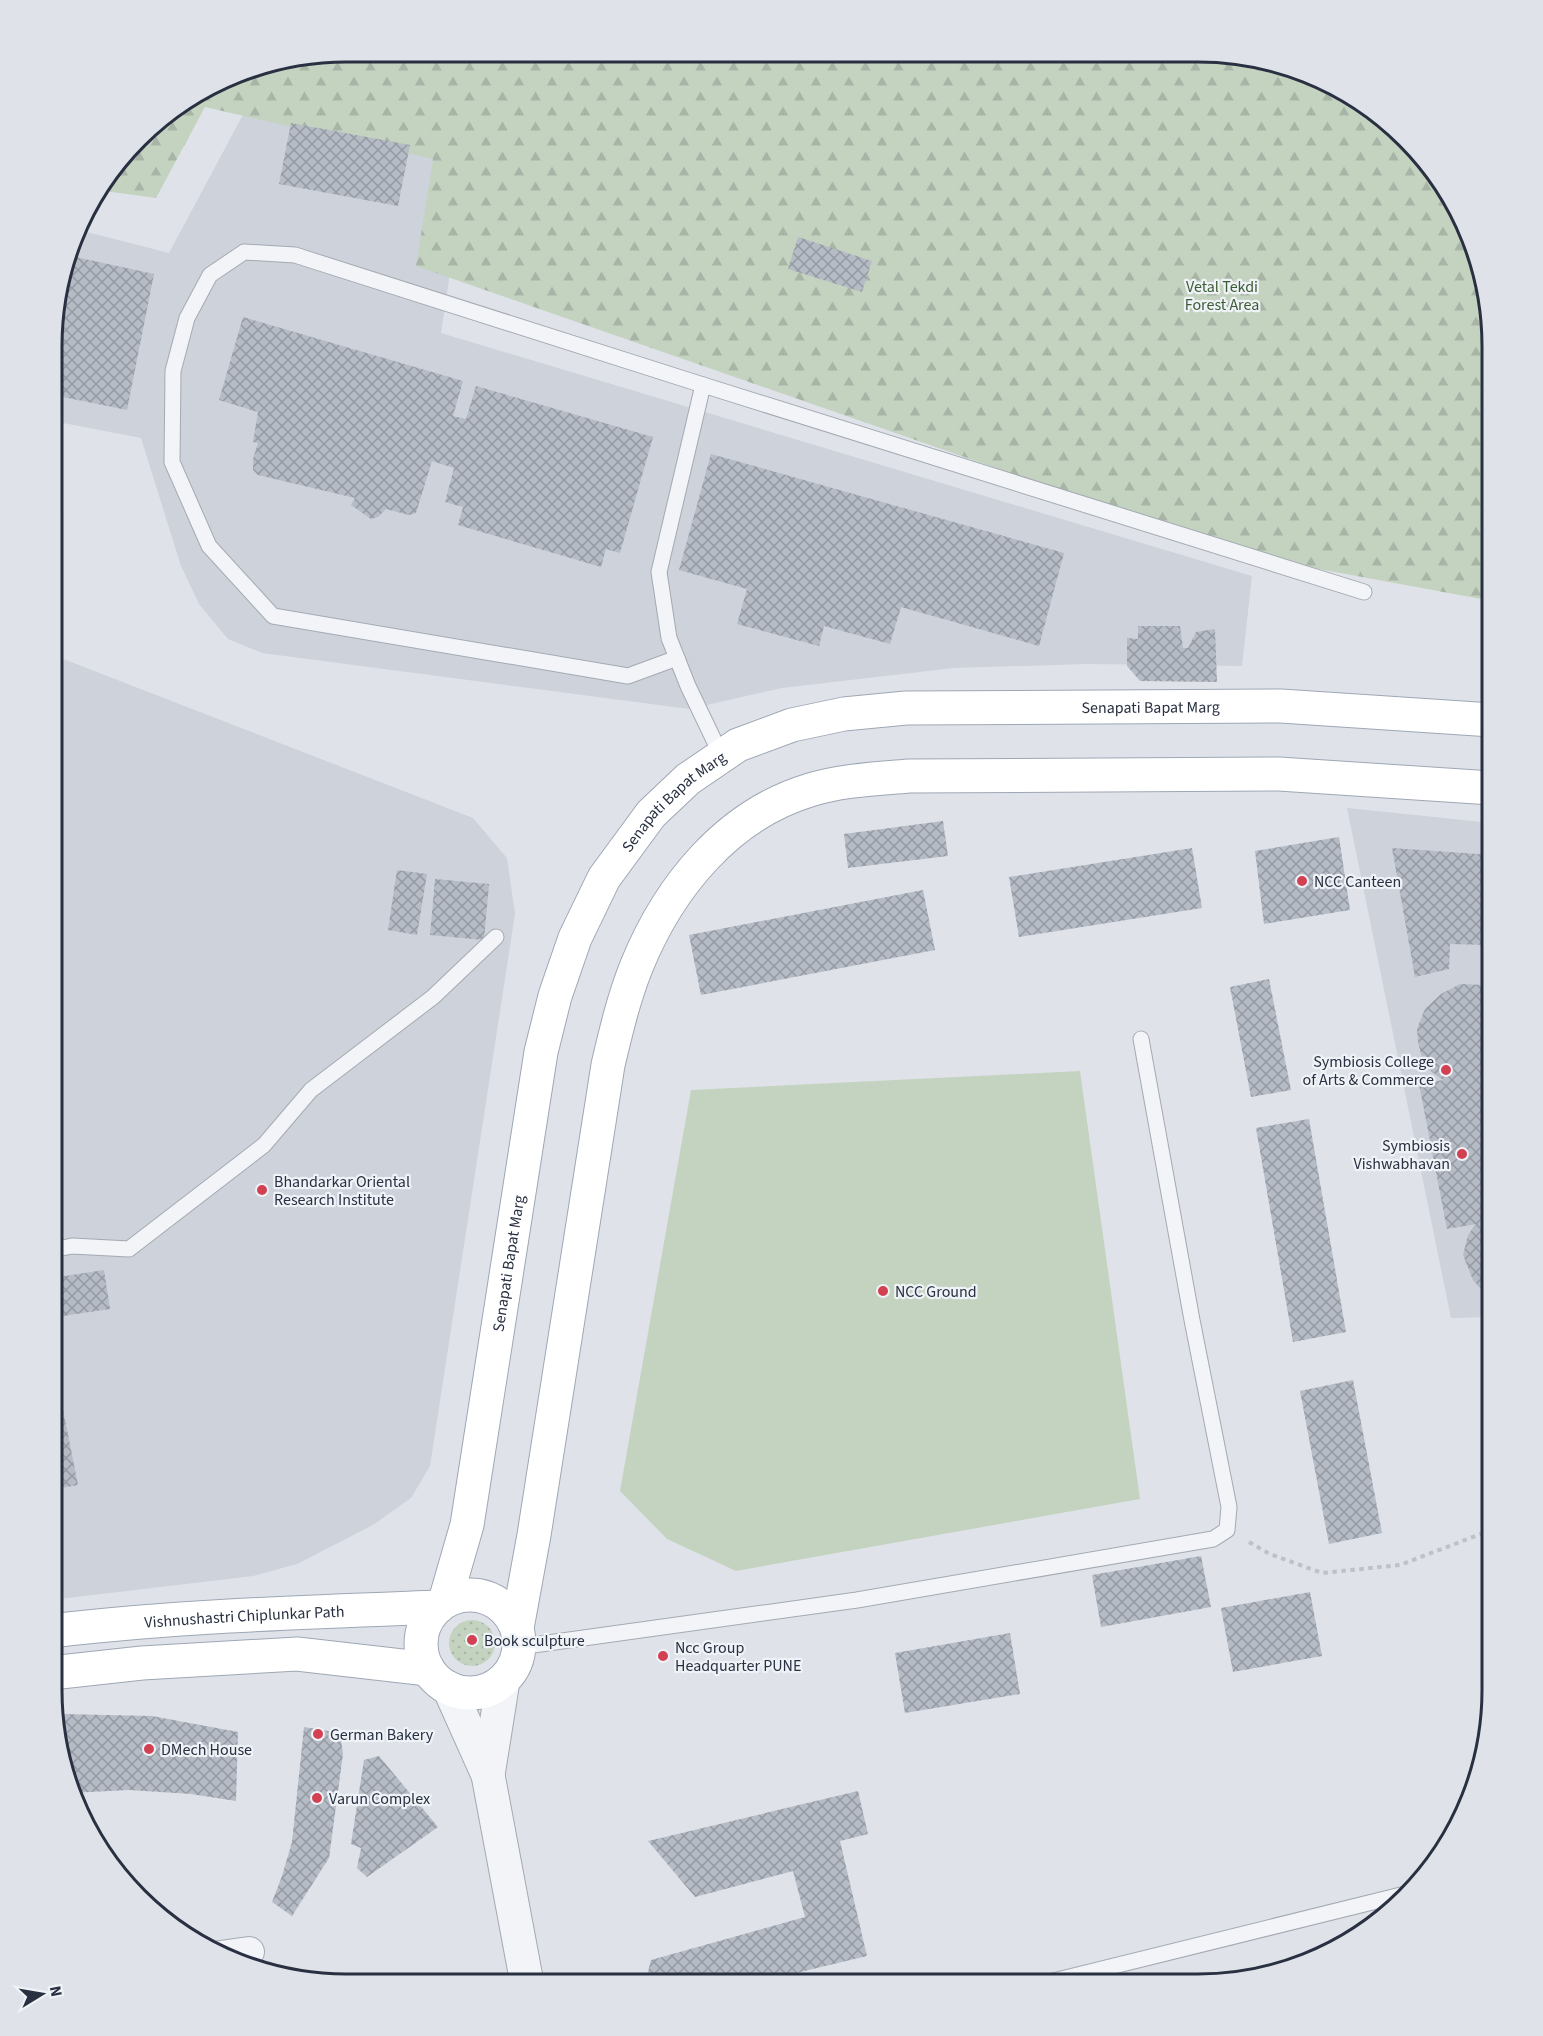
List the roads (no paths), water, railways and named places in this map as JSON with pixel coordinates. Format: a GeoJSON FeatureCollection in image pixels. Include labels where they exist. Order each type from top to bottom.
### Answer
{"type":"FeatureCollection","features":[{"type":"Feature","properties":{"kind":"main road","name":"Senapati Bapat Marg"},"geometry":{"type":"LineString","coordinates":[[442,1604],[467,1525],[542,1052],[555,996],[574,938],[604,878],[651,814],[688,779],[738,745],[792,724],[844,714],[906,708],[1281,706],[1482,719]]}},
{"type":"Feature","properties":{"kind":"main road"},"geometry":{"type":"LineString","coordinates":[[62,1672],[142,1663],[297,1654],[438,1679],[458,1692],[477,1693],[495,1687],[502,1681],[514,1666],[608,1065],[620,1015],[637,964],[662,914],[701,859],[730,832],[769,806],[811,790],[854,781],[909,776],[1279,774],[1482,787]]}},
{"type":"Feature","properties":{"kind":"main road"},"geometry":{"type":"LineString","coordinates":[[438,1679],[422,1651],[421,1641],[426,1622],[442,1604],[454,1597],[473,1594],[491,1599],[507,1611],[518,1637]]}},
{"type":"Feature","properties":{"kind":"main road","name":"Vishnushastri Chiplunkar Path"},"geometry":{"type":"LineString","coordinates":[[62,1630],[138,1621],[442,1604]]}},
{"type":"Feature","properties":{"kind":"street"},"geometry":{"type":"LineString","coordinates":[[438,1679],[488,1774],[525,1975]]}},
{"type":"Feature","properties":{"kind":"street"},"geometry":{"type":"LineString","coordinates":[[488,1774],[502,1681]]}},
{"type":"Feature","properties":{"kind":"street"},"geometry":{"type":"LineString","coordinates":[[238,1953],[249,1952]]}},
{"type":"Feature","properties":{"kind":"lane"},"geometry":{"type":"LineString","coordinates":[[677,658],[628,676],[273,616],[209,546],[172,462],[173,371],[187,318],[210,275],[244,252],[295,255],[1364,592]]}},
{"type":"Feature","properties":{"kind":"lane"},"geometry":{"type":"LineString","coordinates":[[703,385],[658,572],[669,638],[722,757]]}},
{"type":"Feature","properties":{"kind":"lane"},"geometry":{"type":"LineString","coordinates":[[62,1248],[72,1246],[129,1249],[264,1145],[311,1090],[433,997],[496,937]]}},
{"type":"Feature","properties":{"kind":"lane"},"geometry":{"type":"LineString","coordinates":[[518,1637],[869,1598],[1213,1539],[1227,1530],[1229,1507],[1141,1039]]}},
{"type":"Feature","properties":{"kind":"lane"},"geometry":{"type":"LineString","coordinates":[[1074,1975],[1392,1897]]}},
{"type":"Feature","properties":{"kind":"place","name":"NCC Canteen"},"geometry":{"type":"Point","coordinates":[1302,881]}},
{"type":"Feature","properties":{"kind":"place","name":"Symbiosis College of Arts & Commerce"},"geometry":{"type":"Point","coordinates":[1446,1070]}},
{"type":"Feature","properties":{"kind":"place","name":"Symbiosis Vishwabhavan"},"geometry":{"type":"Point","coordinates":[1462,1154]}},
{"type":"Feature","properties":{"kind":"place","name":"Bhandarkar Oriental Research Institute"},"geometry":{"type":"Point","coordinates":[262,1190]}},
{"type":"Feature","properties":{"kind":"place","name":"NCC Ground"},"geometry":{"type":"Point","coordinates":[883,1291]}},
{"type":"Feature","properties":{"kind":"place","name":"Book sculpture"},"geometry":{"type":"Point","coordinates":[472,1640]}},
{"type":"Feature","properties":{"kind":"place","name":"Ncc Group Headquarter PUNE"},"geometry":{"type":"Point","coordinates":[663,1656]}},
{"type":"Feature","properties":{"kind":"place","name":"German Bakery"},"geometry":{"type":"Point","coordinates":[318,1734]}},
{"type":"Feature","properties":{"kind":"place","name":"DMech House"},"geometry":{"type":"Point","coordinates":[149,1749]}},
{"type":"Feature","properties":{"kind":"place","name":"Varun Complex"},"geometry":{"type":"Point","coordinates":[317,1798]}},
{"type":"Feature","properties":{"kind":"park label","name":"Vetal Tekdi Forest Area"},"geometry":{"type":"Point","coordinates":[1222,295]}}]}
